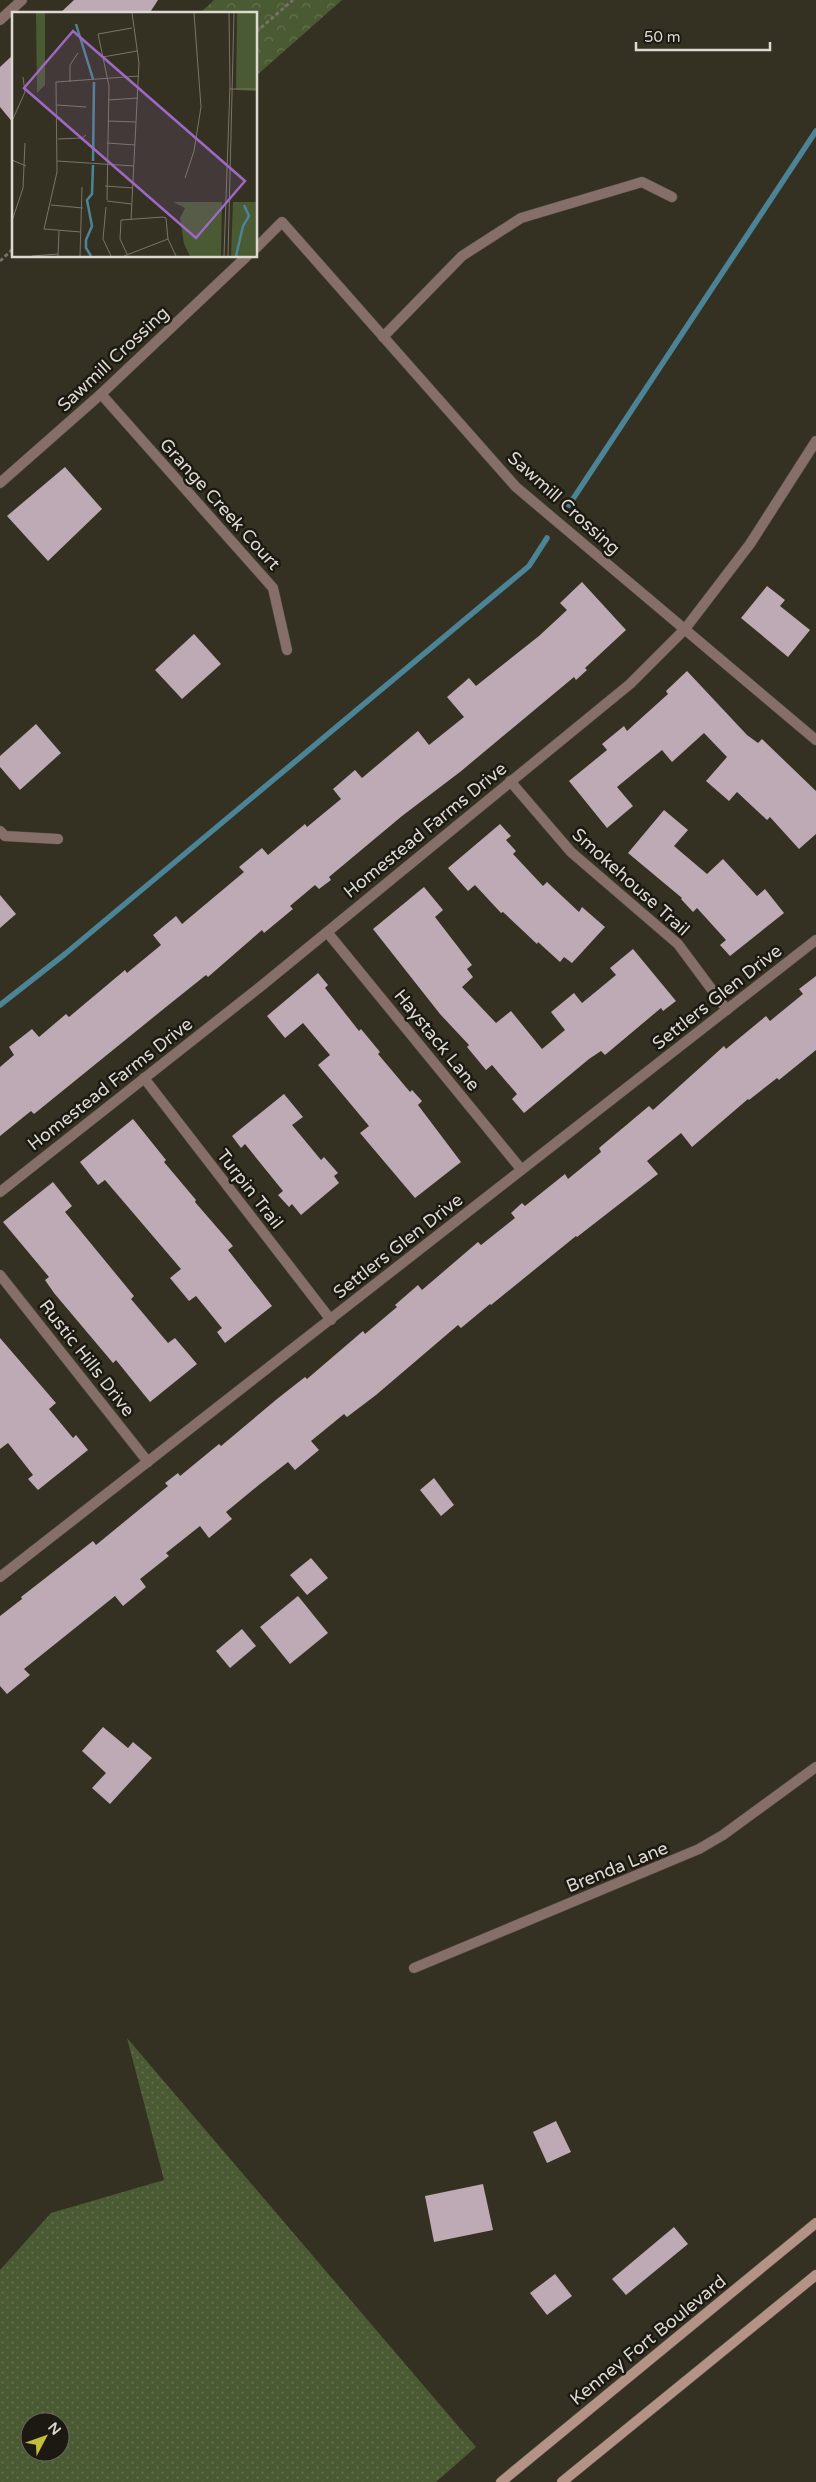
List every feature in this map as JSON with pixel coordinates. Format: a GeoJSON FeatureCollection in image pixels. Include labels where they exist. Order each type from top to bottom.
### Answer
{"type":"FeatureCollection","features":[{"type":"Feature","properties":{"kind":"main road","name":"Kenney Fort Boulevard"},"geometry":{"type":"LineString","coordinates":[[501,2482],[816,2223]]}},
{"type":"Feature","properties":{"kind":"main road"},"geometry":{"type":"LineString","coordinates":[[562,2482],[816,2275]]}},
{"type":"Feature","properties":{"kind":"street"},"geometry":{"type":"LineString","coordinates":[[0,20],[22,0]]}},
{"type":"Feature","properties":{"kind":"street"},"geometry":{"type":"LineString","coordinates":[[383,337],[462,256],[521,218],[642,182],[672,197]]}},
{"type":"Feature","properties":{"kind":"street","name":"Sawmill Crossing"},"geometry":{"type":"LineString","coordinates":[[258,246],[282,222],[516,487],[816,740]]}},
{"type":"Feature","properties":{"kind":"street","name":"Sawmill Crossing"},"geometry":{"type":"LineString","coordinates":[[0,483],[101,394],[245,258]]}},
{"type":"Feature","properties":{"kind":"street","name":"Grange Creek Court"},"geometry":{"type":"LineString","coordinates":[[101,394],[273,588],[287,650]]}},
{"type":"Feature","properties":{"kind":"street","name":"Homestead Farms Drive"},"geometry":{"type":"LineString","coordinates":[[0,1192],[327,932],[630,684],[685,629],[750,544],[816,441]]}},
{"type":"Feature","properties":{"kind":"street","name":"Smokehouse Trail"},"geometry":{"type":"LineString","coordinates":[[510,781],[570,852],[678,944],[728,1010]]}},
{"type":"Feature","properties":{"kind":"street"},"geometry":{"type":"LineString","coordinates":[[0,831],[5,836],[58,839]]}},
{"type":"Feature","properties":{"kind":"street","name":"Haystack Lane"},"geometry":{"type":"LineString","coordinates":[[327,932],[522,1169]]}},
{"type":"Feature","properties":{"kind":"street","name":"Settlers Glen Drive"},"geometry":{"type":"LineString","coordinates":[[0,1577],[816,940]]}},
{"type":"Feature","properties":{"kind":"street","name":"Turpin Trail"},"geometry":{"type":"LineString","coordinates":[[144,1078],[331,1320]]}},
{"type":"Feature","properties":{"kind":"street","name":"Rustic Hills Drive"},"geometry":{"type":"LineString","coordinates":[[0,1275],[148,1462]]}},
{"type":"Feature","properties":{"kind":"street","name":"Brenda Lane"},"geometry":{"type":"LineString","coordinates":[[414,1968],[693,1852],[723,1835],[816,1767]]}},
{"type":"Feature","properties":{"kind":"path"},"geometry":{"type":"LineString","coordinates":[[258,30],[293,0]]}},
{"type":"Feature","properties":{"kind":"path"},"geometry":{"type":"LineString","coordinates":[[0,261],[12,250]]}},
{"type":"Feature","properties":{"kind":"green space"},"geometry":{"type":"Polygon","coordinates":[[[214,0],[342,0],[258,74],[258,12],[201,12],[214,0]]]}},
{"type":"Feature","properties":{"kind":"green space"},"geometry":{"type":"Polygon","coordinates":[[[127,2038],[476,2447],[436,2482],[0,2482],[0,2270],[51,2213],[164,2180],[127,2038]]]}},
{"type":"Feature","properties":{"kind":"building"},"geometry":{"type":"Polygon","coordinates":[[[74,0],[158,0],[150,12],[61,12],[74,0]]]}},
{"type":"Feature","properties":{"kind":"building"},"geometry":{"type":"Polygon","coordinates":[[[12,56],[12,122],[0,107],[0,67],[12,56]]]}},
{"type":"Feature","properties":{"kind":"building"},"geometry":{"type":"Polygon","coordinates":[[[65,467],[102,509],[48,561],[7,516],[65,467]]]}},
{"type":"Feature","properties":{"kind":"building"},"geometry":{"type":"Polygon","coordinates":[[[582,582],[626,630],[585,668],[587,670],[576,680],[574,677],[460,772],[402,816],[329,877],[331,880],[319,889],[315,885],[290,906],[293,909],[264,933],[262,930],[208,977],[206,975],[34,1114],[31,1111],[0,1136],[0,1067],[14,1055],[9,1047],[32,1029],[39,1037],[66,1014],[69,1017],[125,970],[127,973],[161,945],[153,935],[176,916],[182,924],[244,872],[239,867],[262,848],[268,855],[305,824],[307,827],[341,799],[333,789],[355,770],[362,778],[418,731],[429,745],[464,717],[447,697],[469,678],[476,686],[539,636],[567,610],[560,603],[582,582]]]}},
{"type":"Feature","properties":{"kind":"building"},"geometry":{"type":"Polygon","coordinates":[[[767,586],[785,600],[780,606],[810,630],[788,657],[741,618],[767,586]]]}},
{"type":"Feature","properties":{"kind":"building"},"geometry":{"type":"Polygon","coordinates":[[[194,634],[221,664],[182,699],[155,670],[194,634]]]}},
{"type":"Feature","properties":{"kind":"building"},"geometry":{"type":"Polygon","coordinates":[[[687,671],[747,735],[758,743],[762,739],[816,791],[816,834],[799,849],[770,817],[767,820],[737,792],[729,801],[706,781],[727,757],[704,733],[672,762],[662,750],[617,787],[633,806],[607,828],[569,781],[607,750],[602,744],[624,726],[627,731],[668,694],[666,691],[687,671]]]}},
{"type":"Feature","properties":{"kind":"building"},"geometry":{"type":"Polygon","coordinates":[[[36,724],[61,753],[20,790],[0,767],[0,756],[36,724]]]}},
{"type":"Feature","properties":{"kind":"building"},"geometry":{"type":"Polygon","coordinates":[[[664,810],[688,830],[674,846],[707,874],[723,859],[757,896],[765,889],[784,913],[730,956],[720,945],[726,940],[697,908],[693,912],[682,898],[628,853],[664,810]]]}},
{"type":"Feature","properties":{"kind":"building"},"geometry":{"type":"Polygon","coordinates":[[[500,824],[511,836],[506,840],[516,851],[513,854],[543,886],[547,882],[579,912],[582,907],[605,927],[572,963],[564,957],[560,962],[538,942],[537,944],[503,912],[501,913],[475,885],[468,891],[448,868],[500,824]]]}},
{"type":"Feature","properties":{"kind":"building"},"geometry":{"type":"Polygon","coordinates":[[[424,887],[443,910],[435,917],[472,965],[467,969],[473,977],[462,987],[496,1023],[511,1011],[542,1049],[565,1030],[551,1012],[574,993],[582,1003],[616,975],[610,968],[633,949],[676,1001],[663,1011],[661,1008],[605,1055],[601,1051],[589,1059],[524,1113],[512,1099],[517,1094],[492,1065],[486,1070],[467,1047],[469,1045],[440,1014],[373,929],[424,887]]]}},
{"type":"Feature","properties":{"kind":"building"},"geometry":{"type":"Polygon","coordinates":[[[0,895],[16,914],[0,928],[0,895]]]}},
{"type":"Feature","properties":{"kind":"building"},"geometry":{"type":"Polygon","coordinates":[[[318,973],[328,985],[325,988],[359,1031],[361,1029],[380,1052],[378,1054],[410,1092],[412,1090],[422,1101],[418,1105],[461,1162],[415,1198],[360,1133],[369,1126],[318,1065],[330,1055],[303,1023],[285,1038],[267,1016],[318,973]]]}},
{"type":"Feature","properties":{"kind":"building"},"geometry":{"type":"Polygon","coordinates":[[[816,976],[816,1050],[779,1080],[777,1078],[748,1099],[692,1147],[681,1133],[647,1161],[658,1174],[576,1236],[461,1328],[458,1325],[376,1395],[347,1417],[344,1414],[311,1441],[319,1450],[295,1470],[288,1462],[260,1484],[226,1512],[232,1519],[209,1538],[200,1526],[166,1553],[169,1556],[140,1579],[146,1587],[123,1606],[115,1596],[24,1669],[30,1675],[7,1694],[0,1686],[0,1616],[22,1599],[21,1597],[93,1541],[96,1545],[168,1486],[165,1483],[178,1473],[180,1476],[219,1444],[221,1446],[305,1377],[307,1379],[363,1331],[365,1334],[397,1307],[395,1305],[418,1285],[422,1290],[478,1242],[481,1245],[515,1218],[511,1213],[522,1203],[525,1206],[565,1174],[568,1179],[601,1152],[599,1148],[649,1106],[653,1110],[724,1046],[726,1049],[766,1016],[770,1021],[803,994],[799,989],[816,976]]]}},
{"type":"Feature","properties":{"kind":"building"},"geometry":{"type":"Polygon","coordinates":[[[284,1094],[303,1117],[292,1125],[321,1160],[324,1157],[338,1173],[334,1176],[339,1183],[301,1215],[292,1204],[289,1207],[278,1195],[283,1191],[245,1144],[241,1148],[232,1136],[284,1094]]]}},
{"type":"Feature","properties":{"kind":"building"},"geometry":{"type":"Polygon","coordinates":[[[133,1119],[166,1160],[164,1162],[196,1200],[195,1202],[233,1246],[228,1250],[272,1306],[225,1343],[217,1332],[222,1328],[196,1296],[189,1301],[170,1278],[181,1269],[105,1180],[98,1185],[80,1162],[133,1119]]]}},
{"type":"Feature","properties":{"kind":"building"},"geometry":{"type":"Polygon","coordinates":[[[53,1182],[72,1206],[65,1212],[134,1296],[131,1299],[168,1343],[175,1338],[197,1364],[150,1402],[116,1360],[113,1363],[54,1293],[45,1280],[49,1277],[3,1222],[53,1182]]]}},
{"type":"Feature","properties":{"kind":"building"},"geometry":{"type":"Polygon","coordinates":[[[0,1338],[56,1403],[49,1409],[73,1438],[76,1435],[88,1450],[38,1490],[28,1479],[33,1475],[8,1443],[0,1449],[0,1338]]]}},
{"type":"Feature","properties":{"kind":"building"},"geometry":{"type":"Polygon","coordinates":[[[434,1478],[454,1505],[441,1516],[420,1490],[434,1478]]]}},
{"type":"Feature","properties":{"kind":"building"},"geometry":{"type":"Polygon","coordinates":[[[311,1558],[328,1578],[307,1595],[290,1575],[311,1558]]]}},
{"type":"Feature","properties":{"kind":"building"},"geometry":{"type":"Polygon","coordinates":[[[298,1596],[328,1633],[290,1664],[260,1627],[298,1596]]]}},
{"type":"Feature","properties":{"kind":"building"},"geometry":{"type":"Polygon","coordinates":[[[242,1629],[256,1646],[230,1668],[216,1651],[242,1629]]]}},
{"type":"Feature","properties":{"kind":"building"},"geometry":{"type":"Polygon","coordinates":[[[103,1727],[128,1748],[133,1742],[152,1758],[110,1804],[92,1788],[106,1773],[82,1751],[103,1727]]]}},
{"type":"Feature","properties":{"kind":"building"},"geometry":{"type":"Polygon","coordinates":[[[556,2121],[571,2152],[547,2163],[533,2132],[556,2121]]]}},
{"type":"Feature","properties":{"kind":"building"},"geometry":{"type":"Polygon","coordinates":[[[483,2184],[493,2230],[434,2242],[425,2196],[483,2184]]]}},
{"type":"Feature","properties":{"kind":"building"},"geometry":{"type":"Polygon","coordinates":[[[674,2227],[688,2244],[626,2295],[612,2279],[674,2227]]]}},
{"type":"Feature","properties":{"kind":"building"},"geometry":{"type":"Polygon","coordinates":[[[555,2274],[572,2296],[547,2315],[530,2293],[555,2274]]]}},
{"type":"Feature","properties":{"kind":"waterway"},"geometry":{"type":"LineString","coordinates":[[569,505],[816,131]]}},
{"type":"Feature","properties":{"kind":"waterway"},"geometry":{"type":"LineString","coordinates":[[0,1005],[65,954],[529,566],[547,538]]}}]}
